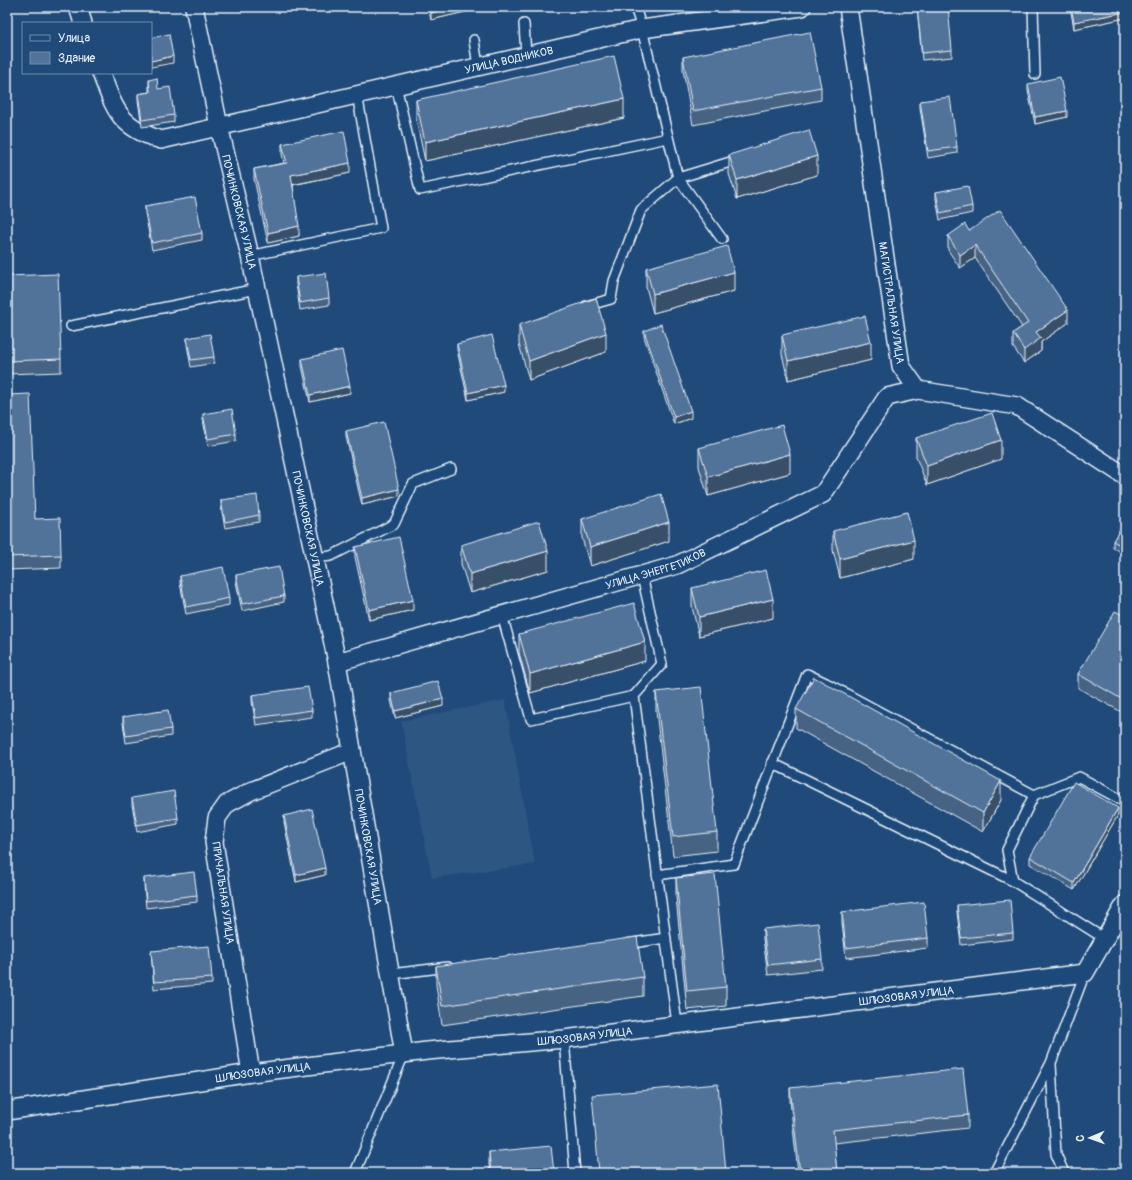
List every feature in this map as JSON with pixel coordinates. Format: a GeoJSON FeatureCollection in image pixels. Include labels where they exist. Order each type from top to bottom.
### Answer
{"type":"FeatureCollection","features":[{"type":"Feature","properties":{"kind":"street"},"geometry":{"type":"LineString","coordinates":[[78,7],[83,22]]}},
{"type":"Feature","properties":{"kind":"street","name":"ПОЧИНКОВСКАЯ УЛИЦА"},"geometry":{"type":"LineString","coordinates":[[194,7],[219,126],[250,256],[337,662],[404,1054]]}},
{"type":"Feature","properties":{"kind":"street","name":"УЛИЦА ВОДНИКОВ"},"geometry":{"type":"LineString","coordinates":[[219,126],[716,13],[802,7]]}},
{"type":"Feature","properties":{"kind":"street","name":"МАГИСТРАЛЬНАЯ УЛИЦА"},"geometry":{"type":"LineString","coordinates":[[848,7],[901,366],[918,390]]}},
{"type":"Feature","properties":{"kind":"street"},"geometry":{"type":"LineString","coordinates":[[101,74],[120,117],[142,134],[161,140],[219,126]]}},
{"type":"Feature","properties":{"kind":"street"},"geometry":{"type":"LineString","coordinates":[[918,390],[1017,406],[1125,476]]}},
{"type":"Feature","properties":{"kind":"street","name":"УЛИЦА ЭНЕРГЕТИКОВ"},"geometry":{"type":"LineString","coordinates":[[337,662],[677,566],[823,494],[888,397],[918,390]]}},
{"type":"Feature","properties":{"kind":"street","name":"ПРИЧАЛЬНАЯ УЛИЦА"},"geometry":{"type":"LineString","coordinates":[[251,1072],[214,842],[217,818],[227,804],[251,791],[352,751]]}},
{"type":"Feature","properties":{"kind":"street"},"geometry":{"type":"LineString","coordinates":[[1085,973],[1125,904]]}},
{"type":"Feature","properties":{"kind":"street","name":"ШЛЮЗОВАЯ УЛИЦА"},"geometry":{"type":"LineString","coordinates":[[7,1111],[251,1072],[404,1054],[564,1039],[1085,973]]}},
{"type":"Feature","properties":{"kind":"lane"},"geometry":{"type":"LineString","coordinates":[[635,7],[642,29],[678,178],[722,239]]}},
{"type":"Feature","properties":{"kind":"lane"},"geometry":{"type":"LineString","coordinates":[[1034,7],[1035,74]]}},
{"type":"Feature","properties":{"kind":"lane"},"geometry":{"type":"LineString","coordinates":[[524,24],[526,55]]}},
{"type":"Feature","properties":{"kind":"lane"},"geometry":{"type":"LineString","coordinates":[[474,40],[478,66]]}},
{"type":"Feature","properties":{"kind":"lane"},"geometry":{"type":"LineString","coordinates":[[396,85],[420,190],[668,138]]}},
{"type":"Feature","properties":{"kind":"lane"},"geometry":{"type":"LineString","coordinates":[[250,256],[381,228],[357,94]]}},
{"type":"Feature","properties":{"kind":"lane"},"geometry":{"type":"LineString","coordinates":[[574,309],[611,299],[614,280],[641,210],[678,178],[749,157]]}},
{"type":"Feature","properties":{"kind":"lane"},"geometry":{"type":"LineString","coordinates":[[71,326],[257,289]]}},
{"type":"Feature","properties":{"kind":"lane"},"geometry":{"type":"LineString","coordinates":[[315,558],[331,556],[394,524],[413,484],[451,469]]}},
{"type":"Feature","properties":{"kind":"lane"},"geometry":{"type":"LineString","coordinates":[[502,615],[531,719],[634,696],[662,664],[642,576]]}},
{"type":"Feature","properties":{"kind":"lane"},"geometry":{"type":"LineString","coordinates":[[657,875],[734,864],[807,674],[826,682],[1034,795]]}},
{"type":"Feature","properties":{"kind":"lane"},"geometry":{"type":"LineString","coordinates":[[634,696],[677,1024]]}},
{"type":"Feature","properties":{"kind":"lane"},"geometry":{"type":"LineString","coordinates":[[772,763],[1013,881],[1105,939]]}},
{"type":"Feature","properties":{"kind":"lane"},"geometry":{"type":"LineString","coordinates":[[1013,881],[1007,850],[1034,795],[1079,777],[1125,802]]}},
{"type":"Feature","properties":{"kind":"lane"},"geometry":{"type":"LineString","coordinates":[[619,944],[666,938]]}},
{"type":"Feature","properties":{"kind":"lane"},"geometry":{"type":"LineString","coordinates":[[391,974],[461,965]]}},
{"type":"Feature","properties":{"kind":"lane"},"geometry":{"type":"LineString","coordinates":[[994,1173],[1051,1063],[1085,973]]}},
{"type":"Feature","properties":{"kind":"lane"},"geometry":{"type":"LineString","coordinates":[[564,1039],[575,1173]]}},
{"type":"Feature","properties":{"kind":"lane"},"geometry":{"type":"LineString","coordinates":[[355,1173],[404,1054]]}},
{"type":"Feature","properties":{"kind":"lane"},"geometry":{"type":"LineString","coordinates":[[1051,1063],[1056,1154],[1064,1173]]}},
{"type":"Feature","properties":{"kind":"shaded area"},"geometry":{"type":"Polygon","coordinates":[[[505,700],[535,864],[432,878],[401,721],[505,700]]]}},
{"type":"Feature","properties":{"kind":"building"},"geometry":{"type":"Polygon","coordinates":[[[430,7],[457,7],[431,13],[430,7]]]}},
{"type":"Feature","properties":{"kind":"building"},"geometry":{"type":"Polygon","coordinates":[[[917,7],[948,7],[952,50],[922,53],[917,7]]]}},
{"type":"Feature","properties":{"kind":"building"},"geometry":{"type":"Polygon","coordinates":[[[1071,7],[1125,7],[1125,12],[1074,22],[1071,7]]]}},
{"type":"Feature","properties":{"kind":"building"},"geometry":{"type":"Polygon","coordinates":[[[810,32],[821,87],[693,111],[683,57],[810,32]]]}},
{"type":"Feature","properties":{"kind":"building"},"geometry":{"type":"Polygon","coordinates":[[[169,34],[173,56],[152,61],[152,38],[169,34]]]}},
{"type":"Feature","properties":{"kind":"building"},"geometry":{"type":"Polygon","coordinates":[[[614,56],[624,99],[425,142],[416,100],[614,56]]]}},
{"type":"Feature","properties":{"kind":"building"},"geometry":{"type":"Polygon","coordinates":[[[1060,77],[1067,111],[1035,117],[1028,84],[1060,77]]]}},
{"type":"Feature","properties":{"kind":"building"},"geometry":{"type":"Polygon","coordinates":[[[157,78],[158,89],[170,87],[174,115],[142,120],[138,94],[150,92],[149,80],[157,78]]]}},
{"type":"Feature","properties":{"kind":"building"},"geometry":{"type":"Polygon","coordinates":[[[950,97],[957,147],[928,151],[920,101],[950,97]]]}},
{"type":"Feature","properties":{"kind":"building"},"geometry":{"type":"Polygon","coordinates":[[[809,130],[817,156],[737,180],[729,155],[809,130]]]}},
{"type":"Feature","properties":{"kind":"building"},"geometry":{"type":"Polygon","coordinates":[[[344,131],[350,163],[291,175],[299,226],[268,233],[254,169],[287,163],[282,144],[344,131]]]}},
{"type":"Feature","properties":{"kind":"building"},"geometry":{"type":"Polygon","coordinates":[[[968,186],[972,206],[940,213],[936,192],[968,186]]]}},
{"type":"Feature","properties":{"kind":"building"},"geometry":{"type":"Polygon","coordinates":[[[195,197],[202,233],[152,243],[145,206],[195,197]]]}},
{"type":"Feature","properties":{"kind":"building"},"geometry":{"type":"Polygon","coordinates":[[[1000,210],[1068,310],[1036,332],[1041,338],[1024,350],[1013,333],[1028,323],[975,245],[960,255],[948,236],[965,224],[969,231],[1000,210]]]}},
{"type":"Feature","properties":{"kind":"building"},"geometry":{"type":"Polygon","coordinates":[[[727,246],[734,272],[653,294],[646,268],[727,246]]]}},
{"type":"Feature","properties":{"kind":"building"},"geometry":{"type":"Polygon","coordinates":[[[326,273],[329,298],[300,303],[296,277],[326,273]]]}},
{"type":"Feature","properties":{"kind":"building"},"geometry":{"type":"Polygon","coordinates":[[[58,274],[61,359],[7,361],[7,276],[58,274]]]}},
{"type":"Feature","properties":{"kind":"building"},"geometry":{"type":"Polygon","coordinates":[[[596,298],[606,333],[529,361],[519,325],[596,298]]]}},
{"type":"Feature","properties":{"kind":"building"},"geometry":{"type":"Polygon","coordinates":[[[865,316],[871,342],[788,361],[782,335],[865,316]]]}},
{"type":"Feature","properties":{"kind":"building"},"geometry":{"type":"Polygon","coordinates":[[[661,324],[691,411],[674,417],[644,331],[661,324]]]}},
{"type":"Feature","properties":{"kind":"building"},"geometry":{"type":"Polygon","coordinates":[[[210,334],[214,357],[191,360],[187,338],[210,334]]]}},
{"type":"Feature","properties":{"kind":"building"},"geometry":{"type":"Polygon","coordinates":[[[492,335],[504,385],[468,393],[457,344],[492,335]]]}},
{"type":"Feature","properties":{"kind":"building"},"geometry":{"type":"Polygon","coordinates":[[[342,350],[350,386],[310,395],[302,359],[342,350]]]}},
{"type":"Feature","properties":{"kind":"building"},"geometry":{"type":"Polygon","coordinates":[[[30,394],[35,519],[60,518],[61,555],[7,557],[7,395],[30,394]]]}},
{"type":"Feature","properties":{"kind":"building"},"geometry":{"type":"Polygon","coordinates":[[[232,409],[236,434],[208,439],[203,414],[232,409]]]}},
{"type":"Feature","properties":{"kind":"building"},"geometry":{"type":"Polygon","coordinates":[[[992,413],[1001,440],[927,466],[916,438],[992,413]]]}},
{"type":"Feature","properties":{"kind":"building"},"geometry":{"type":"Polygon","coordinates":[[[384,422],[399,489],[362,498],[346,431],[384,422]]]}},
{"type":"Feature","properties":{"kind":"building"},"geometry":{"type":"Polygon","coordinates":[[[782,425],[790,454],[708,477],[699,448],[782,425]]]}},
{"type":"Feature","properties":{"kind":"building"},"geometry":{"type":"Polygon","coordinates":[[[661,494],[669,522],[590,547],[582,519],[661,494]]]}},
{"type":"Feature","properties":{"kind":"building"},"geometry":{"type":"Polygon","coordinates":[[[257,495],[259,515],[225,522],[221,500],[257,495]]]}},
{"type":"Feature","properties":{"kind":"building"},"geometry":{"type":"Polygon","coordinates":[[[907,512],[914,540],[840,559],[833,531],[907,512]]]}},
{"type":"Feature","properties":{"kind":"building"},"geometry":{"type":"Polygon","coordinates":[[[539,521],[548,551],[470,574],[461,545],[539,521]]]}},
{"type":"Feature","properties":{"kind":"building"},"geometry":{"type":"Polygon","coordinates":[[[1125,521],[1125,548],[1113,541],[1125,521]]]}},
{"type":"Feature","properties":{"kind":"building"},"geometry":{"type":"Polygon","coordinates":[[[399,537],[413,600],[369,610],[355,547],[399,537]]]}},
{"type":"Feature","properties":{"kind":"building"},"geometry":{"type":"Polygon","coordinates":[[[223,567],[229,598],[186,607],[180,576],[223,567]]]}},
{"type":"Feature","properties":{"kind":"building"},"geometry":{"type":"Polygon","coordinates":[[[279,567],[284,596],[242,604],[236,575],[279,567]]]}},
{"type":"Feature","properties":{"kind":"building"},"geometry":{"type":"Polygon","coordinates":[[[766,570],[773,599],[699,617],[692,588],[766,570]]]}},
{"type":"Feature","properties":{"kind":"building"},"geometry":{"type":"Polygon","coordinates":[[[634,603],[645,642],[530,674],[519,634],[634,603]]]}},
{"type":"Feature","properties":{"kind":"building"},"geometry":{"type":"Polygon","coordinates":[[[1115,611],[1125,616],[1125,701],[1078,674],[1115,611]]]}},
{"type":"Feature","properties":{"kind":"building"},"geometry":{"type":"Polygon","coordinates":[[[814,677],[1001,781],[983,813],[796,709],[814,677]]]}},
{"type":"Feature","properties":{"kind":"building"},"geometry":{"type":"Polygon","coordinates":[[[438,681],[443,699],[395,711],[391,693],[438,681]]]}},
{"type":"Feature","properties":{"kind":"building"},"geometry":{"type":"Polygon","coordinates":[[[308,687],[312,710],[256,718],[252,695],[308,687]]]}},
{"type":"Feature","properties":{"kind":"building"},"geometry":{"type":"Polygon","coordinates":[[[701,687],[717,832],[673,837],[656,692],[701,687]]]}},
{"type":"Feature","properties":{"kind":"building"},"geometry":{"type":"Polygon","coordinates":[[[168,710],[171,729],[126,736],[123,717],[168,710]]]}},
{"type":"Feature","properties":{"kind":"building"},"geometry":{"type":"Polygon","coordinates":[[[1074,782],[1118,808],[1074,883],[1030,857],[1074,782]]]}},
{"type":"Feature","properties":{"kind":"building"},"geometry":{"type":"Polygon","coordinates":[[[174,791],[178,818],[137,825],[132,798],[174,791]]]}},
{"type":"Feature","properties":{"kind":"building"},"geometry":{"type":"Polygon","coordinates":[[[312,809],[325,868],[296,875],[284,816],[312,809]]]}},
{"type":"Feature","properties":{"kind":"building"},"geometry":{"type":"Polygon","coordinates":[[[194,872],[197,895],[146,901],[144,878],[194,872]]]}},
{"type":"Feature","properties":{"kind":"building"},"geometry":{"type":"Polygon","coordinates":[[[715,874],[726,987],[687,991],[676,878],[715,874]]]}},
{"type":"Feature","properties":{"kind":"building"},"geometry":{"type":"Polygon","coordinates":[[[1010,900],[1013,933],[961,938],[957,905],[1010,900]]]}},
{"type":"Feature","properties":{"kind":"building"},"geometry":{"type":"Polygon","coordinates":[[[924,902],[928,938],[846,948],[842,912],[924,902]]]}},
{"type":"Feature","properties":{"kind":"building"},"geometry":{"type":"Polygon","coordinates":[[[818,923],[822,959],[768,965],[763,929],[818,923]]]}},
{"type":"Feature","properties":{"kind":"building"},"geometry":{"type":"Polygon","coordinates":[[[637,937],[643,977],[442,1006],[436,966],[637,937]]]}},
{"type":"Feature","properties":{"kind":"building"},"geometry":{"type":"Polygon","coordinates":[[[209,946],[212,978],[154,982],[151,951],[209,946]]]}},
{"type":"Feature","properties":{"kind":"building"},"geometry":{"type":"Polygon","coordinates":[[[963,1069],[968,1115],[833,1130],[837,1173],[800,1173],[790,1088],[963,1069]]]}},
{"type":"Feature","properties":{"kind":"building"},"geometry":{"type":"Polygon","coordinates":[[[718,1084],[726,1173],[599,1173],[592,1095],[718,1084]]]}},
{"type":"Feature","properties":{"kind":"building"},"geometry":{"type":"Polygon","coordinates":[[[551,1146],[554,1173],[491,1173],[489,1152],[551,1146]]]}}]}
